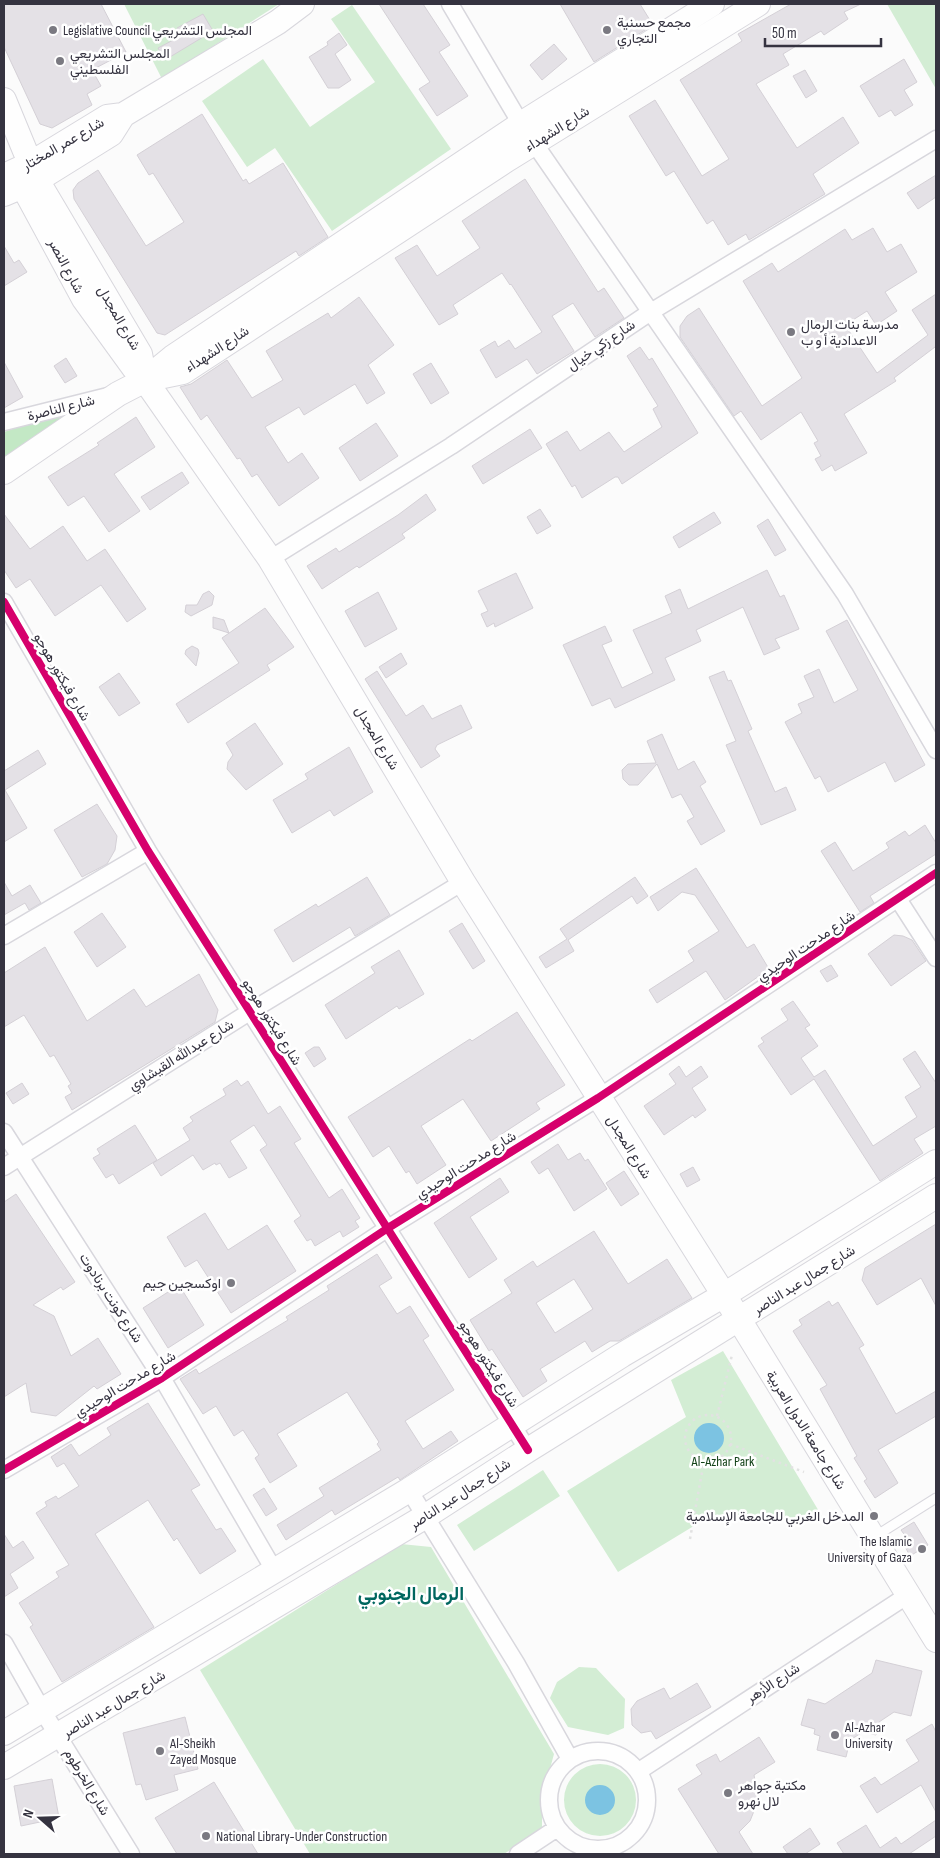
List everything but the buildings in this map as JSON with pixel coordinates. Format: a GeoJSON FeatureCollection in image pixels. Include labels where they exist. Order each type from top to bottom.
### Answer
{"type":"FeatureCollection","features":[{"type":"Feature","properties":{"kind":"main road"},"geometry":{"type":"LineString","coordinates":[[19,179],[110,134],[123,116],[278,22],[302,4]]}},
{"type":"Feature","properties":{"kind":"main road","name":"شارع الشهداء"},"geometry":{"type":"LineString","coordinates":[[118,394],[145,380],[183,372],[712,4]]}},
{"type":"Feature","properties":{"kind":"main road","name":"شارع الشهداء"},"geometry":{"type":"LineString","coordinates":[[527,134],[758,4]]}},
{"type":"Feature","properties":{"kind":"main road"},"geometry":{"type":"LineString","coordinates":[[4,100],[19,179]]}},
{"type":"Feature","properties":{"kind":"main road"},"geometry":{"type":"LineString","coordinates":[[4,141],[19,179]]}},
{"type":"Feature","properties":{"kind":"main road","name":"شارع المجدل"},"geometry":{"type":"LineString","coordinates":[[19,179],[140,354],[145,380],[270,559],[463,882],[724,1295]]}},
{"type":"Feature","properties":{"kind":"main road"},"geometry":{"type":"LineString","coordinates":[[4,472],[118,394]]}},
{"type":"Feature","properties":{"kind":"main road","name":"شارع جمال عبد الناصر"},"geometry":{"type":"LineString","coordinates":[[4,1733],[409,1490],[513,1426],[622,1355],[724,1295],[936,1162]]}},
{"type":"Feature","properties":{"kind":"main road","name":"شارع جمال عبد الناصر"},"geometry":{"type":"LineString","coordinates":[[4,1767],[60,1736],[426,1516],[708,1337],[738,1321],[936,1196]]}},
{"type":"Feature","properties":{"kind":"main road","name":"شارع جامعة الدول العربية"},"geometry":{"type":"LineString","coordinates":[[724,1295],[738,1321],[936,1640]]}},
{"type":"Feature","properties":{"kind":"street"},"geometry":{"type":"LineString","coordinates":[[450,4],[527,134],[649,313],[846,594],[936,750]]}},
{"type":"Feature","properties":{"kind":"street","name":"شارع زكي خيال"},"geometry":{"type":"LineString","coordinates":[[270,559],[451,446],[649,313],[936,139]]}},
{"type":"Feature","properties":{"kind":"street","name":"شارع الناصرة"},"geometry":{"type":"LineString","coordinates":[[4,422],[118,394]]}},
{"type":"Feature","properties":{"kind":"street","name":"شارع فيكتور هوجو"},"geometry":{"type":"LineString","coordinates":[[4,602],[148,850],[528,1450]]}},
{"type":"Feature","properties":{"kind":"street"},"geometry":{"type":"LineString","coordinates":[[4,936],[148,850]]}},
{"type":"Feature","properties":{"kind":"street","name":"شارع مدحت الوحيدي"},"geometry":{"type":"LineString","coordinates":[[4,1470],[162,1378],[388,1228],[598,1098],[936,874]]}},
{"type":"Feature","properties":{"kind":"street","name":"شارع عبدالله القيشاوي"},"geometry":{"type":"LineString","coordinates":[[4,1167],[251,1011],[463,882]]}},
{"type":"Feature","properties":{"kind":"street"},"geometry":{"type":"LineString","coordinates":[[898,900],[936,958]]}},
{"type":"Feature","properties":{"kind":"street","name":"شارع كونت برنادوت"},"geometry":{"type":"LineString","coordinates":[[4,1132],[162,1378],[274,1570]]}},
{"type":"Feature","properties":{"kind":"street"},"geometry":{"type":"LineString","coordinates":[[409,1490],[516,1663],[570,1759]]}},
{"type":"Feature","properties":{"kind":"street","name":"شارع الأزهر"},"geometry":{"type":"LineString","coordinates":[[639,1772],[908,1595]]}},
{"type":"Feature","properties":{"kind":"street","name":"شارع الخرطوم"},"geometry":{"type":"LineString","coordinates":[[4,1643],[42,1710],[60,1736],[131,1854]]}},
{"type":"Feature","properties":{"kind":"street"},"geometry":{"type":"LineString","coordinates":[[607,1751],[628,1760],[639,1772],[645,1785],[646,1808],[637,1830],[626,1840],[612,1847],[597,1849],[581,1847],[568,1839],[557,1828],[550,1814],[548,1799],[551,1783],[559,1770],[570,1759],[584,1752],[607,1751]]}},
{"type":"Feature","properties":{"kind":"street"},"geometry":{"type":"LineString","coordinates":[[518,1854],[557,1828]]}},
{"type":"Feature","properties":{"kind":"lane"},"geometry":{"type":"LineString","coordinates":[[874,1538],[936,1498]]}},
{"type":"Feature","properties":{"kind":"path"},"geometry":{"type":"LineString","coordinates":[[717,1417],[732,1355]]}},
{"type":"Feature","properties":{"kind":"path"},"geometry":{"type":"LineString","coordinates":[[701,1416],[717,1417],[727,1425],[730,1431],[730,1444],[722,1457],[704,1461],[692,1455],[688,1449],[686,1433],[689,1426],[701,1416]]}},
{"type":"Feature","properties":{"kind":"path"},"geometry":{"type":"LineString","coordinates":[[730,1444],[804,1472]]}},
{"type":"Feature","properties":{"kind":"path"},"geometry":{"type":"LineString","coordinates":[[690,1540],[704,1461]]}},
{"type":"Feature","properties":{"kind":"green space"},"geometry":{"type":"Polygon","coordinates":[[[124,4],[279,4],[162,79],[124,4]]]}},
{"type":"Feature","properties":{"kind":"green space"},"geometry":{"type":"Polygon","coordinates":[[[887,4],[936,4],[936,89],[887,4]]]}},
{"type":"Feature","properties":{"kind":"green space"},"geometry":{"type":"Polygon","coordinates":[[[352,5],[451,149],[332,231],[275,148],[247,167],[202,101],[263,59],[310,127],[375,82],[331,19],[352,5]]]}},
{"type":"Feature","properties":{"kind":"green space"},"geometry":{"type":"Polygon","coordinates":[[[77,406],[4,465],[4,432],[77,406]]]}},
{"type":"Feature","properties":{"kind":"green space","name":"Al-Azhar Park"},"geometry":{"type":"Polygon","coordinates":[[[723,1351],[823,1518],[707,1518],[618,1572],[567,1491],[686,1417],[671,1380],[723,1351]]]}},
{"type":"Feature","properties":{"kind":"green space"},"geometry":{"type":"Polygon","coordinates":[[[543,1470],[560,1496],[474,1551],[457,1525],[543,1470]]]}},
{"type":"Feature","properties":{"kind":"green space"},"geometry":{"type":"Polygon","coordinates":[[[401,1544],[431,1547],[554,1754],[542,1798],[542,1828],[504,1854],[310,1854],[200,1670],[401,1544]]]}},
{"type":"Feature","properties":{"kind":"green space"},"geometry":{"type":"Polygon","coordinates":[[[579,1667],[596,1668],[625,1699],[624,1728],[608,1735],[568,1727],[550,1698],[557,1682],[579,1667]]]}},
{"type":"Feature","properties":{"kind":"green space"},"geometry":{"type":"Polygon","coordinates":[[[600,1764],[614,1767],[626,1774],[633,1786],[636,1800],[633,1814],[626,1826],[614,1833],[600,1836],[586,1833],[574,1826],[567,1814],[564,1800],[567,1786],[574,1774],[586,1767],[600,1764]]]}},
{"type":"Feature","properties":{"kind":"water"},"geometry":{"type":"Polygon","coordinates":[[[709,1423],[720,1427],[724,1438],[720,1449],[709,1453],[698,1449],[694,1438],[698,1427],[709,1423]]]}},
{"type":"Feature","properties":{"kind":"water"},"geometry":{"type":"Polygon","coordinates":[[[600,1785],[610,1790],[615,1800],[610,1810],[600,1815],[590,1810],[585,1800],[590,1790],[600,1785]]]}},
{"type":"Feature","properties":{"kind":"cycle path"},"geometry":{"type":"LineString","coordinates":[[4,602],[148,851],[528,1450]]}},
{"type":"Feature","properties":{"kind":"cycle path"},"geometry":{"type":"LineString","coordinates":[[4,1470],[162,1378],[388,1228],[598,1098],[936,873]]}},
{"type":"Feature","properties":{"kind":"place","name":"Legislative Council المجلس التشريعي"},"geometry":{"type":"Point","coordinates":[53,30]}},
{"type":"Feature","properties":{"kind":"place","name":"مجمع حسنية التجاري"},"geometry":{"type":"Point","coordinates":[607,30]}},
{"type":"Feature","properties":{"kind":"place","name":"المجلس التشريعي الفلسطيني"},"geometry":{"type":"Point","coordinates":[60,61]}},
{"type":"Feature","properties":{"kind":"place","name":"مدرسة بنات الرمال الاعدادية أ و ب"},"geometry":{"type":"Point","coordinates":[791,332]}},
{"type":"Feature","properties":{"kind":"place","name":"اوكسجين جيم"},"geometry":{"type":"Point","coordinates":[231,1283]}},
{"type":"Feature","properties":{"kind":"place","name":"المدخل الغربي للجامعة الإسلامية"},"geometry":{"type":"Point","coordinates":[874,1516]}},
{"type":"Feature","properties":{"kind":"place","name":"The Islamic University of Gaza"},"geometry":{"type":"Point","coordinates":[922,1549]}},
{"type":"Feature","properties":{"kind":"place","name":"Al-Azhar University"},"geometry":{"type":"Point","coordinates":[835,1735]}},
{"type":"Feature","properties":{"kind":"place","name":"Al-Sheikh Zayed Mosque"},"geometry":{"type":"Point","coordinates":[160,1751]}},
{"type":"Feature","properties":{"kind":"place","name":"مكتبة جواهر لال نهرو"},"geometry":{"type":"Point","coordinates":[728,1793]}},
{"type":"Feature","properties":{"kind":"place","name":"National Library-Under Construction"},"geometry":{"type":"Point","coordinates":[206,1836]}},
{"type":"Feature","properties":{"kind":"district","name":"الرمال الجنوبي"},"geometry":{"type":"Point","coordinates":[411,1594]}}]}
